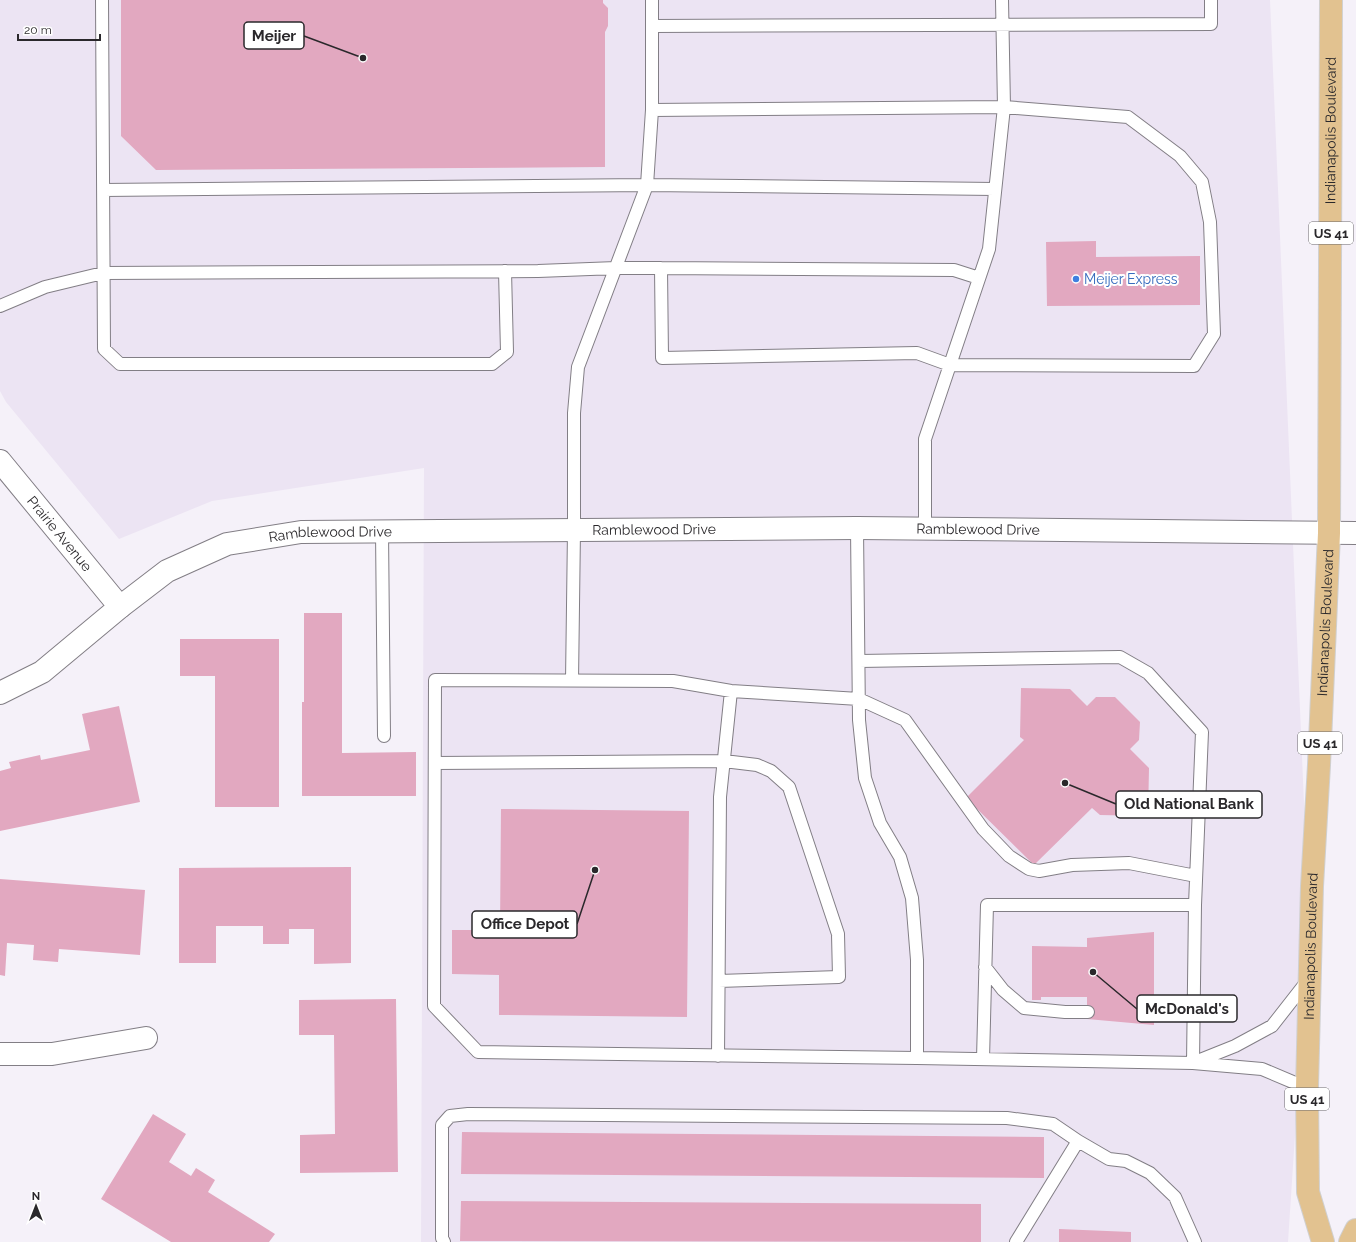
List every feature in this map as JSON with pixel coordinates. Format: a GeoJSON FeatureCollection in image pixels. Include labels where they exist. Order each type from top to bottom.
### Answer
{"type":"FeatureCollection","features":[{"type":"Feature","properties":{"kind":"highway","name":"Indianapolis Boulevard"},"geometry":{"type":"LineString","coordinates":[[1324,1242],[1308,1192],[1307,1088],[1312,886],[1329,533],[1331,0]]}},
{"type":"Feature","properties":{"kind":"highway"},"geometry":{"type":"LineString","coordinates":[[1350,1242],[1356,1230]]}},
{"type":"Feature","properties":{"kind":"street","name":"Prairie Avenue"},"geometry":{"type":"LineString","coordinates":[[0,460],[120,607]]}},
{"type":"Feature","properties":{"kind":"street","name":"Ramblewood Drive"},"geometry":{"type":"LineString","coordinates":[[0,693],[42,672],[120,607],[167,571],[227,544],[301,532],[857,528],[1356,533]]}},
{"type":"Feature","properties":{"kind":"street"},"geometry":{"type":"LineString","coordinates":[[0,1054],[52,1054],[146,1038]]}},
{"type":"Feature","properties":{"kind":"lane"},"geometry":{"type":"LineString","coordinates":[[102,0],[104,349],[120,364],[492,364],[507,352],[505,271]]}},
{"type":"Feature","properties":{"kind":"lane"},"geometry":{"type":"LineString","coordinates":[[572,681],[574,413],[578,367],[646,185],[652,110],[652,0]]}},
{"type":"Feature","properties":{"kind":"lane"},"geometry":{"type":"LineString","coordinates":[[925,529],[925,439],[989,249],[1004,107],[1002,0]]}},
{"type":"Feature","properties":{"kind":"lane"},"geometry":{"type":"LineString","coordinates":[[652,26],[1211,24],[1211,0]]}},
{"type":"Feature","properties":{"kind":"lane"},"geometry":{"type":"LineString","coordinates":[[652,110],[1004,107],[1128,117],[1180,156],[1202,182],[1210,222],[1214,334],[1194,366],[950,365],[917,353],[662,358],[661,268]]}},
{"type":"Feature","properties":{"kind":"lane"},"geometry":{"type":"LineString","coordinates":[[103,190],[646,185],[995,189]]}},
{"type":"Feature","properties":{"kind":"lane"},"geometry":{"type":"LineString","coordinates":[[0,306],[45,288],[103,273],[538,271],[661,268],[954,270],[979,278]]}},
{"type":"Feature","properties":{"kind":"lane"},"geometry":{"type":"LineString","coordinates":[[857,528],[859,720],[865,778],[880,823],[900,858],[912,898],[917,960],[917,1058]]}},
{"type":"Feature","properties":{"kind":"lane"},"geometry":{"type":"LineString","coordinates":[[382,531],[384,736]]}},
{"type":"Feature","properties":{"kind":"lane"},"geometry":{"type":"LineString","coordinates":[[859,661],[1120,657],[1148,673],[1202,732],[1195,905],[1194,1063]]}},
{"type":"Feature","properties":{"kind":"lane"},"geometry":{"type":"LineString","coordinates":[[1196,876],[1128,862],[1072,865],[1040,871],[1029,869],[1009,856],[983,829],[905,720],[859,699],[731,691],[673,681],[435,680],[434,1006],[478,1052],[1194,1063],[1262,1069],[1307,1088]]}},
{"type":"Feature","properties":{"kind":"lane"},"geometry":{"type":"LineString","coordinates":[[718,1056],[720,797],[731,691]]}},
{"type":"Feature","properties":{"kind":"lane"},"geometry":{"type":"LineString","coordinates":[[435,763],[724,761],[756,765],[771,771],[788,787],[838,934],[839,977],[719,980]]}},
{"type":"Feature","properties":{"kind":"lane"},"geometry":{"type":"LineString","coordinates":[[983,1059],[986,905],[1195,905]]}},
{"type":"Feature","properties":{"kind":"lane"},"geometry":{"type":"LineString","coordinates":[[985,967],[1003,990],[1024,1008],[1065,1012],[1088,1012]]}},
{"type":"Feature","properties":{"kind":"lane"},"geometry":{"type":"LineString","coordinates":[[1194,1063],[1235,1046],[1272,1026],[1310,978]]}},
{"type":"Feature","properties":{"kind":"lane"},"geometry":{"type":"LineString","coordinates":[[1155,1011],[1194,1009]]}},
{"type":"Feature","properties":{"kind":"lane"},"geometry":{"type":"LineString","coordinates":[[444,1242],[442,1238],[442,1125],[450,1116],[468,1114],[1008,1118],[1053,1124],[1078,1141],[1109,1158],[1126,1161],[1150,1173],[1175,1197],[1195,1242]]}},
{"type":"Feature","properties":{"kind":"lane"},"geometry":{"type":"LineString","coordinates":[[1016,1242],[1078,1141]]}},
{"type":"Feature","properties":{"kind":"shaded area"},"geometry":{"type":"Polygon","coordinates":[[[0,0],[1270,0],[1309,922],[1288,1242],[421,1242],[424,468],[212,501],[119,539],[6,402],[0,391],[0,0]]]}},
{"type":"Feature","properties":{"kind":"building"},"geometry":{"type":"Polygon","coordinates":[[[121,0],[603,0],[603,3],[608,8],[608,26],[605,32],[605,167],[156,170],[121,136],[121,0]]]}},
{"type":"Feature","properties":{"kind":"building"},"geometry":{"type":"Polygon","coordinates":[[[1096,241],[1096,257],[1200,256],[1200,305],[1047,306],[1046,242],[1096,241]]]}},
{"type":"Feature","properties":{"kind":"building"},"geometry":{"type":"Polygon","coordinates":[[[304,613],[342,613],[342,753],[416,752],[416,796],[302,796],[304,613]]]}},
{"type":"Feature","properties":{"kind":"building"},"geometry":{"type":"Polygon","coordinates":[[[180,639],[279,639],[279,807],[215,807],[215,676],[180,676],[180,639]]]}},
{"type":"Feature","properties":{"kind":"building"},"geometry":{"type":"Polygon","coordinates":[[[1021,688],[1070,689],[1087,706],[1096,697],[1115,697],[1140,722],[1139,740],[1130,749],[1149,768],[1148,816],[1100,815],[1092,808],[1034,865],[966,798],[1024,740],[1020,737],[1021,688]]]}},
{"type":"Feature","properties":{"kind":"building"},"geometry":{"type":"Polygon","coordinates":[[[119,706],[140,802],[0,831],[0,771],[11,768],[9,762],[40,755],[41,760],[90,750],[82,714],[119,706]]]}},
{"type":"Feature","properties":{"kind":"building"},"geometry":{"type":"Polygon","coordinates":[[[501,809],[689,811],[687,1017],[499,1015],[499,975],[452,974],[452,930],[500,930],[501,809]]]}},
{"type":"Feature","properties":{"kind":"building"},"geometry":{"type":"Polygon","coordinates":[[[351,867],[351,963],[314,964],[314,929],[289,929],[289,944],[263,944],[263,926],[216,926],[216,963],[179,963],[179,868],[351,867]]]}},
{"type":"Feature","properties":{"kind":"building"},"geometry":{"type":"Polygon","coordinates":[[[0,879],[145,890],[140,955],[59,949],[58,962],[33,960],[34,945],[7,943],[5,976],[0,975],[0,879]]]}},
{"type":"Feature","properties":{"kind":"building"},"geometry":{"type":"Polygon","coordinates":[[[1154,932],[1154,1025],[1087,1019],[1087,997],[1041,997],[1041,1000],[1032,1000],[1032,946],[1087,947],[1087,938],[1154,932]]]}},
{"type":"Feature","properties":{"kind":"building"},"geometry":{"type":"Polygon","coordinates":[[[396,999],[398,1172],[300,1173],[300,1135],[335,1134],[334,1035],[299,1035],[299,1000],[396,999]]]}},
{"type":"Feature","properties":{"kind":"building"},"geometry":{"type":"Polygon","coordinates":[[[153,1114],[186,1134],[169,1162],[191,1176],[196,1168],[215,1180],[208,1192],[275,1234],[269,1242],[171,1242],[101,1199],[153,1114]]]}},
{"type":"Feature","properties":{"kind":"building"},"geometry":{"type":"Polygon","coordinates":[[[462,1132],[1044,1137],[1044,1178],[461,1174],[462,1132]]]}},
{"type":"Feature","properties":{"kind":"building"},"geometry":{"type":"Polygon","coordinates":[[[461,1201],[981,1204],[981,1242],[460,1241],[461,1201]]]}},
{"type":"Feature","properties":{"kind":"building"},"geometry":{"type":"Polygon","coordinates":[[[1059,1229],[1131,1232],[1131,1242],[1059,1242],[1059,1229]]]}},
{"type":"Feature","properties":{"kind":"place","name":"Meijer"},"geometry":{"type":"Point","coordinates":[363,58]}},
{"type":"Feature","properties":{"kind":"place","name":"Meijer Express"},"geometry":{"type":"Point","coordinates":[1076,279]}},
{"type":"Feature","properties":{"kind":"place","name":"Old National Bank"},"geometry":{"type":"Point","coordinates":[1065,783]}},
{"type":"Feature","properties":{"kind":"place","name":"Office Depot"},"geometry":{"type":"Point","coordinates":[595,870]}},
{"type":"Feature","properties":{"kind":"place","name":"McDonald's"},"geometry":{"type":"Point","coordinates":[1093,972]}}]}
